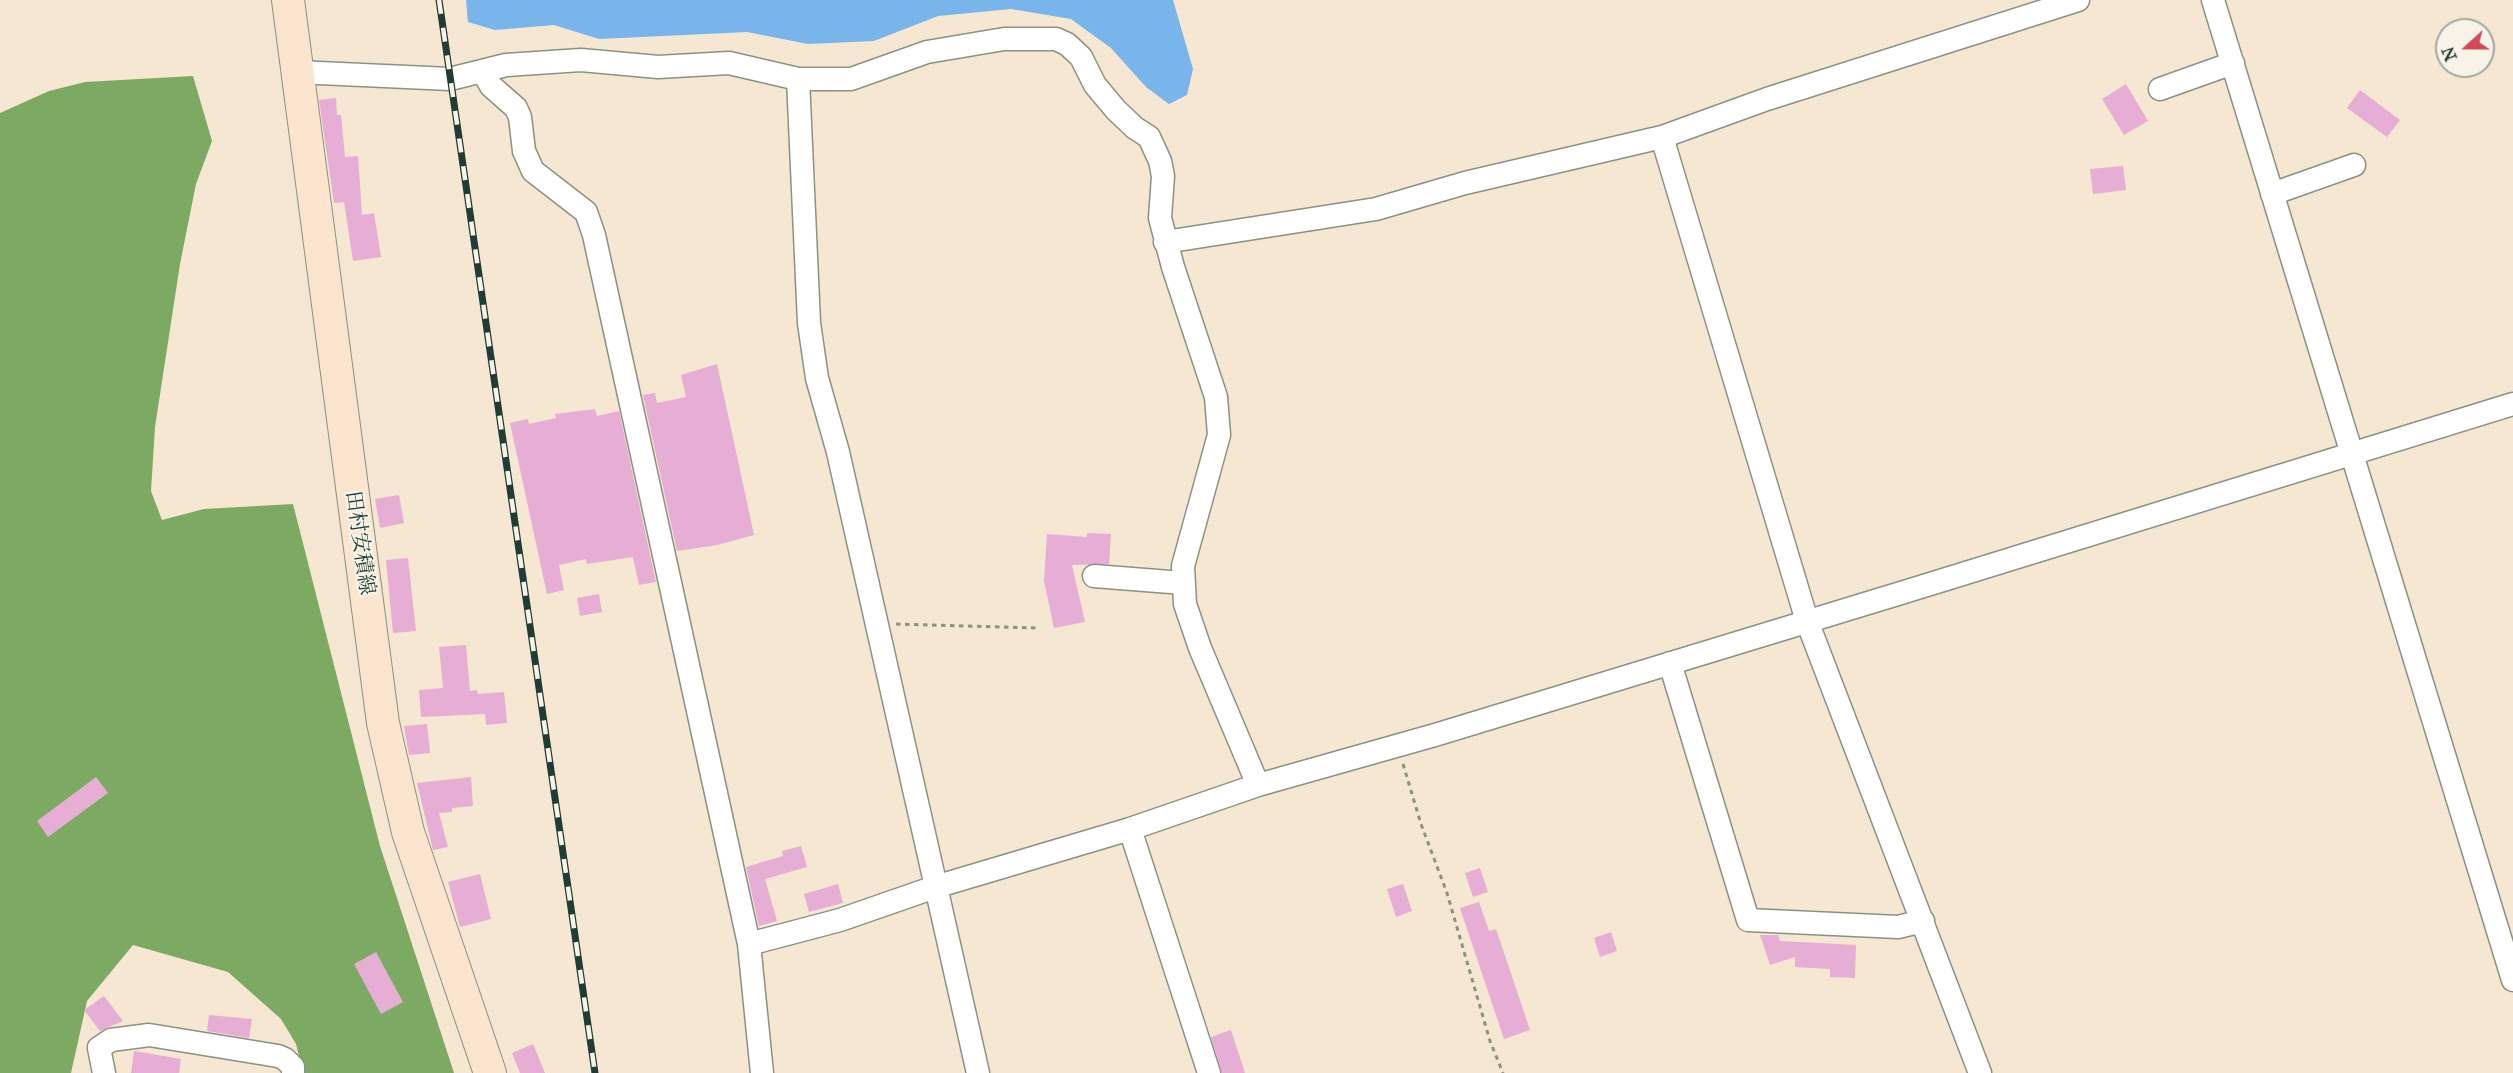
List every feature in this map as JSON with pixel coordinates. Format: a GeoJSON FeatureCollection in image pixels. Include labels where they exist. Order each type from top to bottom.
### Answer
{"type":"FeatureCollection","features":[{"type":"Feature","properties":{"kind":"main road","name":"田村安積線"},"geometry":{"type":"LineString","coordinates":[[288,0],[383,723],[408,832],[490,1073]]}},
{"type":"Feature","properties":{"kind":"street"},"geometry":{"type":"LineString","coordinates":[[1165,242],[1376,209],[1465,183],[1662,138],[1767,99],[2078,0]]}},
{"type":"Feature","properties":{"kind":"street"},"geometry":{"type":"LineString","coordinates":[[2213,0],[2354,453],[2513,980]]}},
{"type":"Feature","properties":{"kind":"street"},"geometry":{"type":"LineString","coordinates":[[297,72],[450,79],[506,65],[581,60],[658,67],[716,62],[749,66],[798,79],[851,78],[927,52],[1004,39],[1056,39],[1081,57],[1095,85],[1135,128],[1149,137],[1156,151],[1163,176],[1160,218],[1165,242],[1216,397],[1219,435],[1184,566],[1185,604],[1200,648],[1258,786]]}},
{"type":"Feature","properties":{"kind":"street"},"geometry":{"type":"LineString","coordinates":[[2160,89],[2233,63]]}},
{"type":"Feature","properties":{"kind":"street"},"geometry":{"type":"LineString","coordinates":[[483,72],[490,86],[516,108],[520,117],[524,152],[533,171],[586,212],[594,235],[749,944],[762,1073]]}},
{"type":"Feature","properties":{"kind":"street"},"geometry":{"type":"LineString","coordinates":[[798,79],[809,323],[817,378],[838,452],[978,1073]]}},
{"type":"Feature","properties":{"kind":"street"},"geometry":{"type":"LineString","coordinates":[[1662,138],[1808,621],[1980,1073]]}},
{"type":"Feature","properties":{"kind":"street"},"geometry":{"type":"LineString","coordinates":[[2272,194],[2354,165]]}},
{"type":"Feature","properties":{"kind":"street"},"geometry":{"type":"LineString","coordinates":[[749,944],[840,920],[935,887],[1130,829],[1258,786],[1808,621],[2513,404]]}},
{"type":"Feature","properties":{"kind":"street"},"geometry":{"type":"LineString","coordinates":[[1094,576],[1184,583]]}},
{"type":"Feature","properties":{"kind":"street"},"geometry":{"type":"LineString","coordinates":[[1670,663],[1748,920],[1898,927],[1923,921]]}},
{"type":"Feature","properties":{"kind":"street"},"geometry":{"type":"LineString","coordinates":[[1130,829],[1209,1073]]}},
{"type":"Feature","properties":{"kind":"street"},"geometry":{"type":"LineString","coordinates":[[104,1073],[99,1048],[111,1040],[148,1035],[278,1056],[285,1059],[292,1067],[293,1073]]}},
{"type":"Feature","properties":{"kind":"path"},"geometry":{"type":"LineString","coordinates":[[876,623],[1038,628]]}},
{"type":"Feature","properties":{"kind":"path"},"geometry":{"type":"LineString","coordinates":[[1397,746],[1421,825],[1447,893],[1490,1041],[1503,1073]]}},
{"type":"Feature","properties":{"kind":"green space"},"geometry":{"type":"Polygon","coordinates":[[[193,76],[212,141],[196,184],[180,264],[155,427],[151,491],[162,520],[204,509],[293,504],[380,846],[454,1073],[303,1073],[296,1044],[281,1019],[228,972],[133,945],[87,1001],[71,1073],[0,1073],[0,113],[49,91],[85,82],[193,76]]]}},
{"type":"Feature","properties":{"kind":"water"},"geometry":{"type":"Polygon","coordinates":[[[466,0],[1173,0],[1193,69],[1187,95],[1169,104],[1146,87],[1111,48],[1071,19],[1011,9],[938,16],[874,41],[808,44],[747,32],[599,39],[554,25],[495,30],[468,22],[466,0]]]}},
{"type":"Feature","properties":{"kind":"building"},"geometry":{"type":"Polygon","coordinates":[[[2126,84],[2148,121],[2124,135],[2102,99],[2126,84]]]}},
{"type":"Feature","properties":{"kind":"building"},"geometry":{"type":"Polygon","coordinates":[[[2360,90],[2400,120],[2387,137],[2347,108],[2360,90]]]}},
{"type":"Feature","properties":{"kind":"building"},"geometry":{"type":"Polygon","coordinates":[[[336,98],[337,115],[341,115],[345,157],[358,156],[362,215],[374,213],[381,257],[353,261],[344,202],[334,203],[319,100],[336,98]]]}},
{"type":"Feature","properties":{"kind":"building"},"geometry":{"type":"Polygon","coordinates":[[[2123,166],[2126,190],[2093,194],[2090,169],[2123,166]]]}},
{"type":"Feature","properties":{"kind":"building"},"geometry":{"type":"Polygon","coordinates":[[[717,364],[754,535],[717,545],[677,551],[643,395],[655,393],[657,403],[686,397],[681,375],[717,364]]]}},
{"type":"Feature","properties":{"kind":"building"},"geometry":{"type":"Polygon","coordinates":[[[595,409],[597,416],[619,411],[656,582],[639,585],[633,557],[587,564],[586,559],[559,565],[564,590],[547,594],[510,423],[528,419],[529,424],[556,418],[555,414],[595,409]]]}},
{"type":"Feature","properties":{"kind":"building"},"geometry":{"type":"Polygon","coordinates":[[[399,495],[404,523],[380,528],[375,499],[399,495]]]}},
{"type":"Feature","properties":{"kind":"building"},"geometry":{"type":"Polygon","coordinates":[[[1087,533],[1111,534],[1109,564],[1072,565],[1085,622],[1054,628],[1044,581],[1047,534],[1087,537],[1087,533]]]}},
{"type":"Feature","properties":{"kind":"building"},"geometry":{"type":"Polygon","coordinates":[[[408,558],[416,631],[393,633],[386,560],[408,558]]]}},
{"type":"Feature","properties":{"kind":"building"},"geometry":{"type":"Polygon","coordinates":[[[599,594],[602,612],[580,616],[577,598],[599,594]]]}},
{"type":"Feature","properties":{"kind":"building"},"geometry":{"type":"Polygon","coordinates":[[[466,645],[470,691],[477,690],[478,694],[504,692],[507,723],[486,725],[485,714],[421,717],[419,690],[443,688],[439,647],[466,645]]]}},
{"type":"Feature","properties":{"kind":"building"},"geometry":{"type":"Polygon","coordinates":[[[427,724],[430,753],[409,755],[404,726],[427,724]]]}},
{"type":"Feature","properties":{"kind":"building"},"geometry":{"type":"Polygon","coordinates":[[[96,777],[108,793],[48,837],[37,821],[96,777]]]}},
{"type":"Feature","properties":{"kind":"building"},"geometry":{"type":"Polygon","coordinates":[[[471,777],[473,806],[452,808],[452,812],[439,813],[448,847],[433,850],[417,783],[471,777]]]}},
{"type":"Feature","properties":{"kind":"building"},"geometry":{"type":"Polygon","coordinates":[[[801,846],[807,867],[765,879],[777,921],[759,926],[746,867],[783,856],[782,851],[801,846]]]}},
{"type":"Feature","properties":{"kind":"building"},"geometry":{"type":"Polygon","coordinates":[[[1480,868],[1488,892],[1473,897],[1465,873],[1480,868]]]}},
{"type":"Feature","properties":{"kind":"building"},"geometry":{"type":"Polygon","coordinates":[[[480,874],[491,919],[460,927],[448,882],[480,874]]]}},
{"type":"Feature","properties":{"kind":"building"},"geometry":{"type":"Polygon","coordinates":[[[838,884],[843,903],[809,912],[804,894],[838,884]]]}},
{"type":"Feature","properties":{"kind":"building"},"geometry":{"type":"Polygon","coordinates":[[[1403,884],[1412,911],[1396,917],[1387,889],[1403,884]]]}},
{"type":"Feature","properties":{"kind":"building"},"geometry":{"type":"Polygon","coordinates":[[[1479,902],[1489,931],[1496,929],[1530,1030],[1504,1039],[1460,908],[1479,902]]]}},
{"type":"Feature","properties":{"kind":"building"},"geometry":{"type":"Polygon","coordinates":[[[1611,932],[1617,951],[1600,957],[1594,938],[1611,932]]]}},
{"type":"Feature","properties":{"kind":"building"},"geometry":{"type":"Polygon","coordinates":[[[1760,935],[1778,935],[1780,941],[1856,945],[1855,978],[1830,977],[1830,969],[1795,967],[1795,957],[1770,965],[1760,935]]]}},
{"type":"Feature","properties":{"kind":"building"},"geometry":{"type":"Polygon","coordinates":[[[376,952],[403,1002],[381,1014],[354,964],[376,952]]]}},
{"type":"Feature","properties":{"kind":"building"},"geometry":{"type":"Polygon","coordinates":[[[104,996],[123,1021],[100,1031],[84,1010],[104,996]]]}},
{"type":"Feature","properties":{"kind":"building"},"geometry":{"type":"Polygon","coordinates":[[[209,1015],[252,1019],[249,1038],[207,1031],[209,1015]]]}},
{"type":"Feature","properties":{"kind":"building"},"geometry":{"type":"Polygon","coordinates":[[[1231,1030],[1245,1073],[1222,1073],[1211,1037],[1231,1030]]]}},
{"type":"Feature","properties":{"kind":"building"},"geometry":{"type":"Polygon","coordinates":[[[533,1044],[545,1073],[520,1073],[512,1053],[533,1044]]]}},
{"type":"Feature","properties":{"kind":"building"},"geometry":{"type":"Polygon","coordinates":[[[134,1051],[181,1059],[179,1073],[131,1073],[134,1051]]]}},
{"type":"Feature","properties":{"kind":"railway"},"geometry":{"type":"LineString","coordinates":[[439,0],[595,1073]]}}]}
